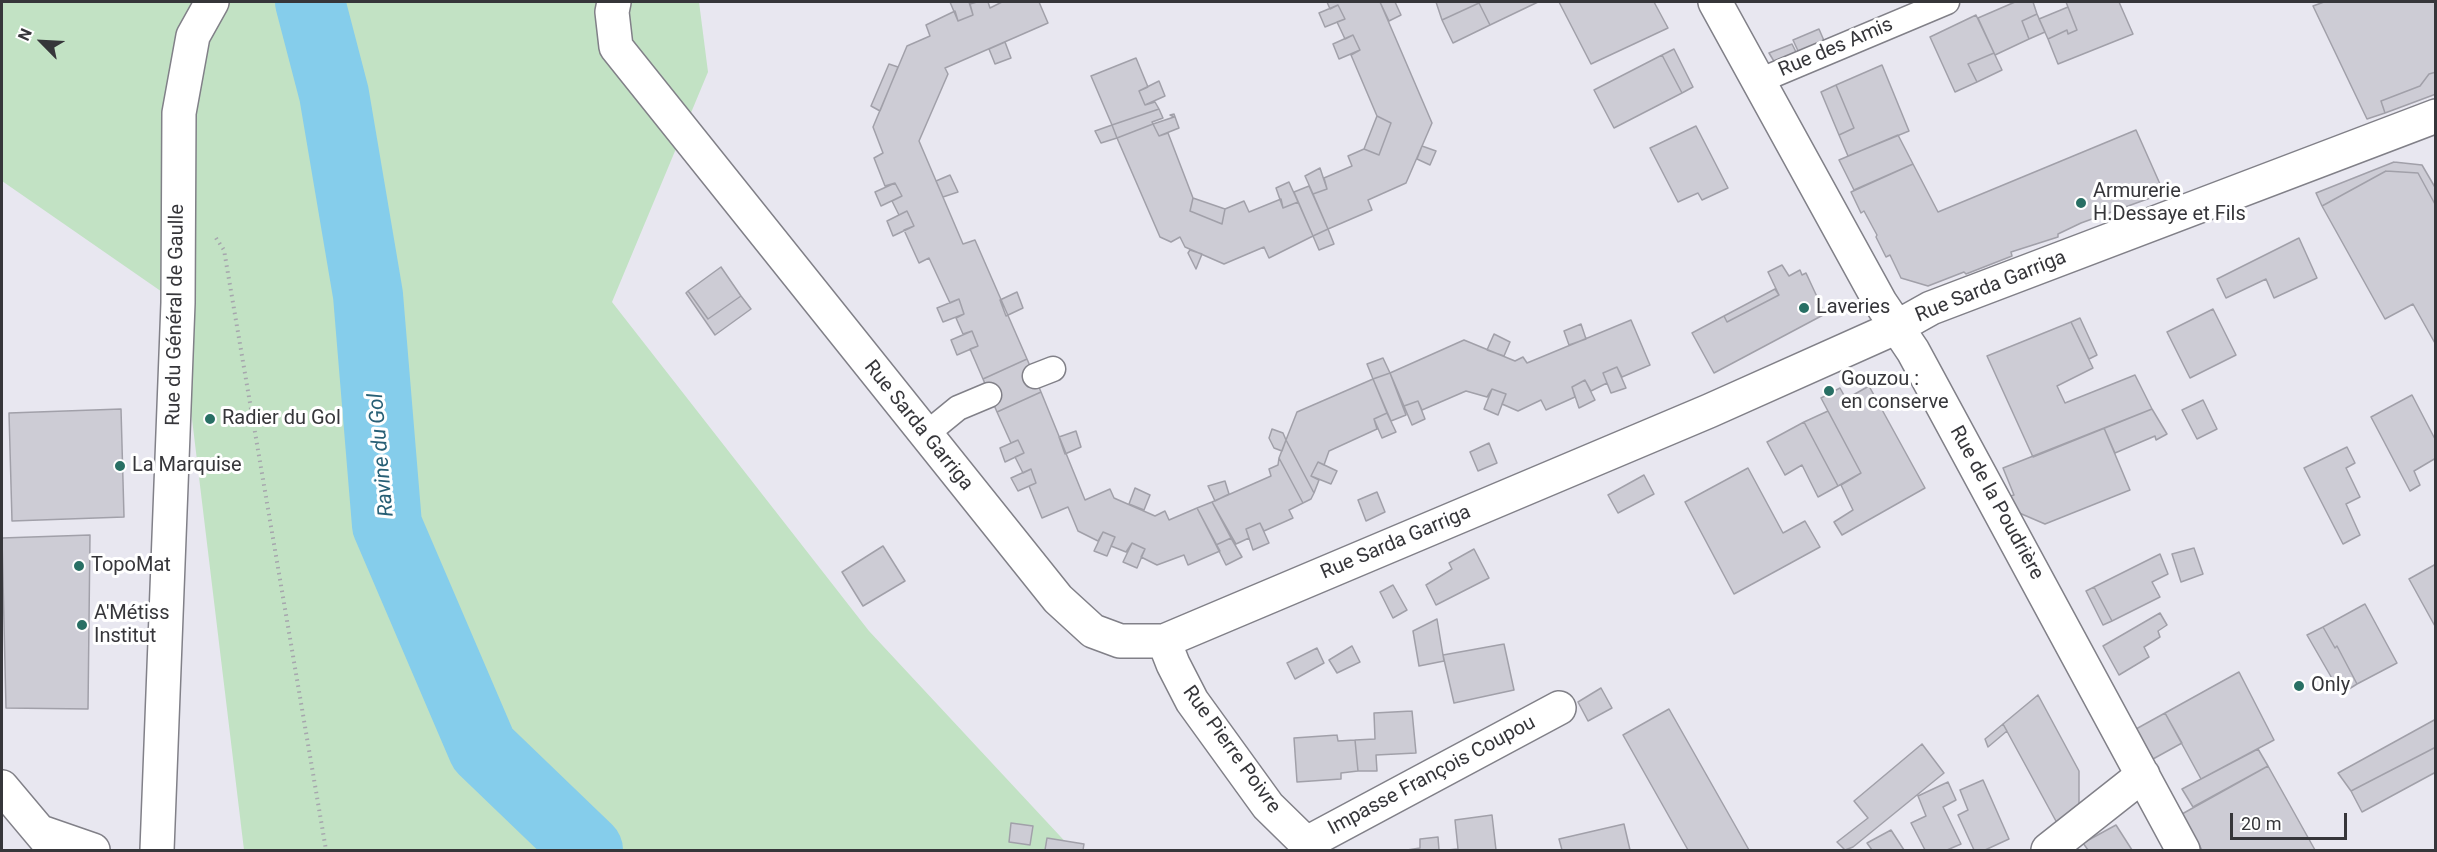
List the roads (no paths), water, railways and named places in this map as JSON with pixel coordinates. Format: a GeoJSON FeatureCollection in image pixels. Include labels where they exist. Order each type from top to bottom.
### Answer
{"type":"FeatureCollection","features":[{"type":"Feature","properties":{"kind":"street","name":"Rue du Général de Gaulle"},"geometry":{"type":"LineString","coordinates":[[157,850],[178,303],[179,113],[193,36],[212,2]]}},
{"type":"Feature","properties":{"kind":"street","name":"Rue Sarda Garriga"},"geometry":{"type":"LineString","coordinates":[[614,2],[612,12],[616,47],[1058,600],[1094,631],[1120,641],[1164,640],[1709,411],[1897,327],[1931,308],[2436,116]]}},
{"type":"Feature","properties":{"kind":"street","name":"Rue de la Poudrière"},"geometry":{"type":"LineString","coordinates":[[1715,2],[1880,302],[1913,351],[2183,850]]}},
{"type":"Feature","properties":{"kind":"street","name":"Rue Pierre Poivre"},"geometry":{"type":"LineString","coordinates":[[1164,640],[1173,664],[1192,701],[1268,806],[1309,847]]}},
{"type":"Feature","properties":{"kind":"street","name":"Impasse François Coupou"},"geometry":{"type":"LineString","coordinates":[[1309,847],[1559,708]]}},
{"type":"Feature","properties":{"kind":"street"},"geometry":{"type":"LineString","coordinates":[[2048,850],[2143,775]]}},
{"type":"Feature","properties":{"kind":"street"},"geometry":{"type":"LineString","coordinates":[[2,787],[48,841],[93,850]]}},
{"type":"Feature","properties":{"kind":"lane","name":"Rue des Amis"},"geometry":{"type":"LineString","coordinates":[[1759,81],[1947,2]]}},
{"type":"Feature","properties":{"kind":"lane"},"geometry":{"type":"LineString","coordinates":[[925,435],[958,408],[989,395]]}},
{"type":"Feature","properties":{"kind":"waterway","name":"Ravine du Gol"},"geometry":{"type":"LineString","coordinates":[[310,2],[334,94],[368,295],[387,525],[483,749],[588,850]]}},
{"type":"Feature","properties":{"kind":"place","name":"Armurerie H.Dessaye et Fils"},"geometry":{"type":"Point","coordinates":[2081,203]}},
{"type":"Feature","properties":{"kind":"place","name":"Laveries"},"geometry":{"type":"Point","coordinates":[1804,308]}},
{"type":"Feature","properties":{"kind":"place","name":"Gouzou : en conserve"},"geometry":{"type":"Point","coordinates":[1829,391]}},
{"type":"Feature","properties":{"kind":"place","name":"Radier du Gol"},"geometry":{"type":"Point","coordinates":[210,419]}},
{"type":"Feature","properties":{"kind":"place","name":"La Marquise"},"geometry":{"type":"Point","coordinates":[120,466]}},
{"type":"Feature","properties":{"kind":"place","name":"TopoMat"},"geometry":{"type":"Point","coordinates":[79,566]}},
{"type":"Feature","properties":{"kind":"place","name":"A'Métiss Institut"},"geometry":{"type":"Point","coordinates":[82,625]}},
{"type":"Feature","properties":{"kind":"place","name":"Only"},"geometry":{"type":"Point","coordinates":[2299,686]}}]}
